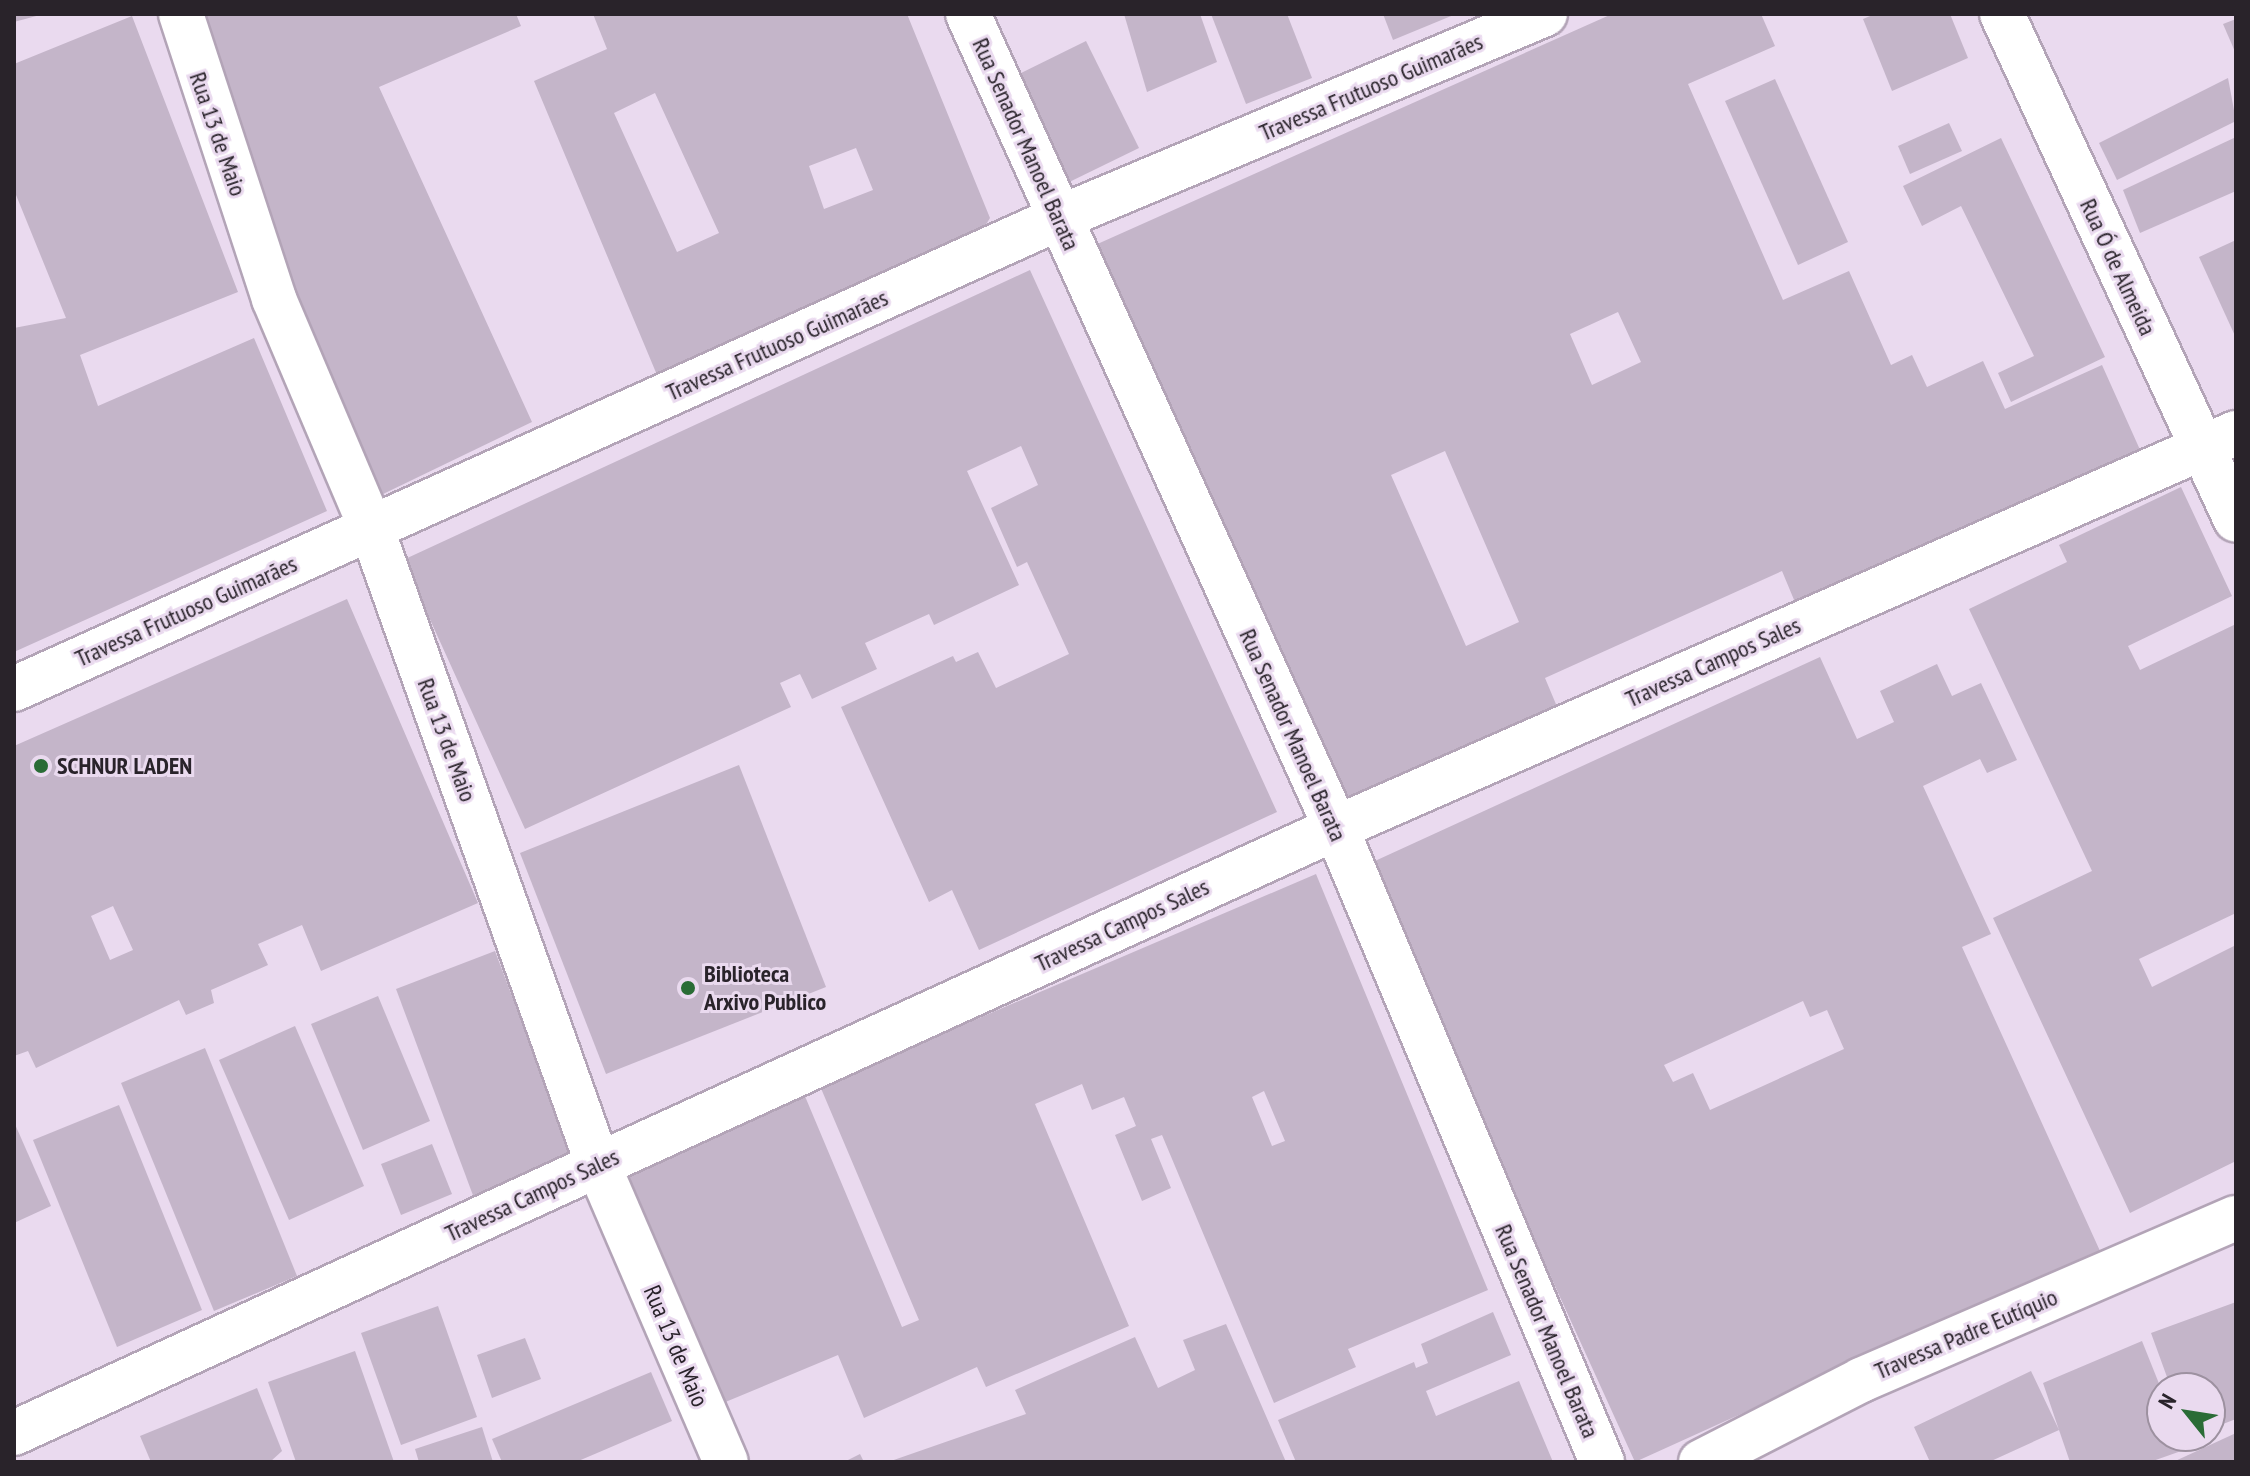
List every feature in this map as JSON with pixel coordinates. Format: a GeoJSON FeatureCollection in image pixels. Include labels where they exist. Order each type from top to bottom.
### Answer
{"type":"FeatureCollection","features":[{"type":"Feature","properties":{"kind":"street","name":"Rua 13 de Maio"},"geometry":{"type":"LineString","coordinates":[[181,14],[274,299],[371,527],[598,1165],[726,1462]]}},
{"type":"Feature","properties":{"kind":"street","name":"Rua Senador Manoel Barata"},"geometry":{"type":"LineString","coordinates":[[968,14],[1336,828],[1602,1462]]}},
{"type":"Feature","properties":{"kind":"street","name":"Travessa Frutuoso Guimarães"},"geometry":{"type":"LineString","coordinates":[[14,689],[1059,218],[1545,14]]}},
{"type":"Feature","properties":{"kind":"street","name":"Rua Ó de Almeida"},"geometry":{"type":"LineString","coordinates":[[2002,14],[2218,440],[2236,520]]}},
{"type":"Feature","properties":{"kind":"street","name":"Travessa Campos Sales"},"geometry":{"type":"LineString","coordinates":[[14,1433],[1336,828],[2218,440]]}},
{"type":"Feature","properties":{"kind":"street","name":"Travessa Padre Eutíquio"},"geometry":{"type":"LineString","coordinates":[[1701,1462],[1861,1380],[2235,1220]]}},
{"type":"Feature","properties":{"kind":"building"},"geometry":{"type":"Polygon","coordinates":[[[14,14],[40,14],[40,15],[14,22],[14,14]]]}},
{"type":"Feature","properties":{"kind":"building"},"geometry":{"type":"Polygon","coordinates":[[[196,14],[516,14],[521,26],[379,87],[532,422],[381,495],[294,304],[196,14]]]}},
{"type":"Feature","properties":{"kind":"building"},"geometry":{"type":"Polygon","coordinates":[[[593,14],[907,14],[990,218],[972,247],[657,375],[534,81],[607,49],[593,14]],[[655,93],[614,113],[677,252],[719,233],[655,93]],[[856,148],[809,166],[824,209],[873,190],[856,148]]]}},
{"type":"Feature","properties":{"kind":"building"},"geometry":{"type":"Polygon","coordinates":[[[1124,14],[1200,14],[1217,62],[1147,92],[1124,14]]]}},
{"type":"Feature","properties":{"kind":"building"},"geometry":{"type":"Polygon","coordinates":[[[1211,14],[1287,14],[1312,78],[1246,104],[1211,14]]]}},
{"type":"Feature","properties":{"kind":"building"},"geometry":{"type":"Polygon","coordinates":[[[1383,14],[1456,14],[1393,40],[1383,14]]]}},
{"type":"Feature","properties":{"kind":"building"},"geometry":{"type":"Polygon","coordinates":[[[1612,14],[1761,14],[1775,46],[1688,84],[1783,300],[1849,271],[1891,365],[1912,355],[1927,387],[1983,361],[2005,409],[2102,365],[2141,452],[1797,607],[1782,571],[1545,678],[1558,709],[1331,812],[1084,250],[1612,14]],[[1618,312],[1570,334],[1592,385],[1641,362],[1618,312]],[[1445,451],[1391,475],[1466,646],[1519,622],[1445,451]]]}},
{"type":"Feature","properties":{"kind":"building"},"geometry":{"type":"Polygon","coordinates":[[[1875,14],[1950,14],[1968,58],[1892,91],[1863,19],[1875,14]]]}},
{"type":"Feature","properties":{"kind":"building"},"geometry":{"type":"Polygon","coordinates":[[[132,16],[238,292],[80,355],[98,406],[254,338],[327,511],[14,652],[14,328],[66,318],[14,190],[14,64],[132,16]]]}},
{"type":"Feature","properties":{"kind":"building"},"geometry":{"type":"Polygon","coordinates":[[[2236,19],[2236,54],[2223,24],[2236,19]]]}},
{"type":"Feature","properties":{"kind":"building"},"geometry":{"type":"Polygon","coordinates":[[[1086,41],[1139,148],[1057,188],[1005,81],[1086,41]]]}},
{"type":"Feature","properties":{"kind":"building"},"geometry":{"type":"Polygon","coordinates":[[[2228,78],[2236,121],[2117,180],[2099,143],[2228,78]]]}},
{"type":"Feature","properties":{"kind":"building"},"geometry":{"type":"Polygon","coordinates":[[[1775,79],[1848,242],[1798,265],[1725,101],[1775,79]]]}},
{"type":"Feature","properties":{"kind":"building"},"geometry":{"type":"Polygon","coordinates":[[[1949,123],[1962,151],[1910,174],[1898,146],[1949,123]]]}},
{"type":"Feature","properties":{"kind":"building"},"geometry":{"type":"Polygon","coordinates":[[[2236,137],[2236,191],[2140,233],[2123,190],[2236,137]]]}},
{"type":"Feature","properties":{"kind":"building"},"geometry":{"type":"Polygon","coordinates":[[[2001,138],[2105,357],[2011,402],[1998,373],[2034,356],[1961,206],[1922,226],[1903,186],[2001,138]]]}},
{"type":"Feature","properties":{"kind":"building"},"geometry":{"type":"Polygon","coordinates":[[[2236,240],[2236,338],[2199,257],[2236,240]]]}},
{"type":"Feature","properties":{"kind":"building"},"geometry":{"type":"Polygon","coordinates":[[[1030,270],[1277,812],[979,950],[952,890],[929,902],[841,707],[953,656],[956,662],[978,652],[996,688],[1069,654],[1027,562],[1017,567],[991,508],[1038,485],[1021,446],[967,471],[1019,585],[934,625],[929,614],[865,643],[877,669],[812,699],[800,674],[780,683],[791,707],[525,829],[403,560],[1030,270]]]}},
{"type":"Feature","properties":{"kind":"building"},"geometry":{"type":"Polygon","coordinates":[[[2181,487],[2232,596],[2128,646],[2140,670],[2236,624],[2236,913],[2139,959],[2152,987],[2236,945],[2236,1161],[2130,1213],[1993,918],[2092,871],[1969,609],[2067,562],[2059,545],[2181,487]]]}},
{"type":"Feature","properties":{"kind":"building"},"geometry":{"type":"Polygon","coordinates":[[[347,599],[478,903],[321,971],[302,925],[258,944],[268,965],[211,990],[214,1003],[186,1015],[179,1000],[36,1068],[28,1051],[14,1056],[14,746],[347,599]],[[113,906],[91,916],[110,960],[133,950],[113,906]]]}},
{"type":"Feature","properties":{"kind":"building"},"geometry":{"type":"Polygon","coordinates":[[[1820,657],[1857,739],[1894,722],[1880,691],[1937,664],[1952,696],[1981,683],[2017,760],[1987,773],[1980,759],[1923,786],[1991,934],[1962,947],[2100,1251],[1635,1462],[1364,866],[1820,657]],[[1803,1001],[1664,1065],[1673,1082],[1693,1073],[1710,1110],[1844,1049],[1827,1010],[1810,1017],[1803,1001]]]}},
{"type":"Feature","properties":{"kind":"building"},"geometry":{"type":"Polygon","coordinates":[[[739,765],[826,987],[606,1074],[520,853],[739,765]]]}},
{"type":"Feature","properties":{"kind":"building"},"geometry":{"type":"Polygon","coordinates":[[[1316,874],[1488,1290],[1348,1349],[1356,1367],[1274,1403],[1162,1135],[1151,1139],[1171,1188],[1142,1201],[1115,1135],[1136,1126],[1124,1097],[1092,1110],[1082,1084],[1035,1104],[1129,1326],[986,1387],[977,1367],[864,1418],[838,1355],[711,1408],[609,1163],[799,1082],[902,1327],[919,1320],[820,1086],[1316,874]],[[1264,1091],[1252,1097],[1272,1146],[1285,1141],[1264,1091]]]}},
{"type":"Feature","properties":{"kind":"building"},"geometry":{"type":"Polygon","coordinates":[[[495,951],[574,1160],[474,1198],[396,989],[495,951]]]}},
{"type":"Feature","properties":{"kind":"building"},"geometry":{"type":"Polygon","coordinates":[[[378,996],[430,1121],[363,1150],[311,1024],[378,996]]]}},
{"type":"Feature","properties":{"kind":"building"},"geometry":{"type":"Polygon","coordinates":[[[295,1026],[364,1186],[289,1220],[219,1060],[295,1026]]]}},
{"type":"Feature","properties":{"kind":"building"},"geometry":{"type":"Polygon","coordinates":[[[205,1048],[297,1276],[214,1311],[121,1083],[205,1048]]]}},
{"type":"Feature","properties":{"kind":"building"},"geometry":{"type":"Polygon","coordinates":[[[119,1105],[202,1310],[117,1347],[33,1140],[119,1105]]]}},
{"type":"Feature","properties":{"kind":"building"},"geometry":{"type":"Polygon","coordinates":[[[14,1122],[51,1206],[14,1223],[14,1122]]]}},
{"type":"Feature","properties":{"kind":"building"},"geometry":{"type":"Polygon","coordinates":[[[432,1144],[452,1194],[401,1215],[381,1164],[432,1144]]]}},
{"type":"Feature","properties":{"kind":"building"},"geometry":{"type":"Polygon","coordinates":[[[2236,1302],[2236,1419],[2226,1423],[2226,1372],[2165,1372],[2151,1333],[2236,1302]]]}},
{"type":"Feature","properties":{"kind":"building"},"geometry":{"type":"Polygon","coordinates":[[[438,1306],[477,1417],[401,1445],[361,1333],[438,1306]]]}},
{"type":"Feature","properties":{"kind":"building"},"geometry":{"type":"Polygon","coordinates":[[[1493,1312],[1511,1355],[1426,1391],[1436,1416],[1519,1381],[1553,1462],[1296,1462],[1278,1420],[1414,1362],[1416,1368],[1428,1363],[1421,1344],[1493,1312]]]}},
{"type":"Feature","properties":{"kind":"building"},"geometry":{"type":"Polygon","coordinates":[[[1226,1324],[1286,1462],[888,1462],[1026,1414],[1015,1390],[1135,1337],[1158,1388],[1195,1370],[1183,1340],[1226,1324]]]}},
{"type":"Feature","properties":{"kind":"building"},"geometry":{"type":"Polygon","coordinates":[[[525,1338],[541,1379],[492,1398],[477,1355],[525,1338]]]}},
{"type":"Feature","properties":{"kind":"building"},"geometry":{"type":"Polygon","coordinates":[[[2142,1341],[2154,1372],[2146,1372],[2146,1452],[2178,1452],[2150,1462],[2070,1462],[2043,1383],[2142,1341]]]}},
{"type":"Feature","properties":{"kind":"building"},"geometry":{"type":"Polygon","coordinates":[[[355,1351],[394,1462],[296,1462],[268,1382],[355,1351]]]}},
{"type":"Feature","properties":{"kind":"building"},"geometry":{"type":"Polygon","coordinates":[[[2031,1371],[2059,1430],[1989,1462],[1930,1462],[1914,1427],[2031,1371]]]}},
{"type":"Feature","properties":{"kind":"building"},"geometry":{"type":"Polygon","coordinates":[[[651,1372],[672,1421],[576,1462],[502,1462],[492,1439],[651,1372]]]}},
{"type":"Feature","properties":{"kind":"building"},"geometry":{"type":"Polygon","coordinates":[[[257,1388],[282,1451],[270,1462],[151,1462],[140,1436],[257,1388]]]}},
{"type":"Feature","properties":{"kind":"building"},"geometry":{"type":"Polygon","coordinates":[[[482,1427],[493,1462],[419,1462],[415,1449],[482,1427]]]}},
{"type":"Feature","properties":{"kind":"building"},"geometry":{"type":"Polygon","coordinates":[[[2236,1433],[2236,1462],[2173,1462],[2195,1452],[2226,1452],[2226,1438],[2236,1433]]]}},
{"type":"Feature","properties":{"kind":"building"},"geometry":{"type":"Polygon","coordinates":[[[860,1454],[864,1462],[844,1462],[860,1454]]]}},
{"type":"Feature","properties":{"kind":"place","name":"SCHNUR LADEN"},"geometry":{"type":"Point","coordinates":[41,766]}},
{"type":"Feature","properties":{"kind":"place","name":"Biblioteca Arxivo Publico"},"geometry":{"type":"Point","coordinates":[688,988]}}]}
